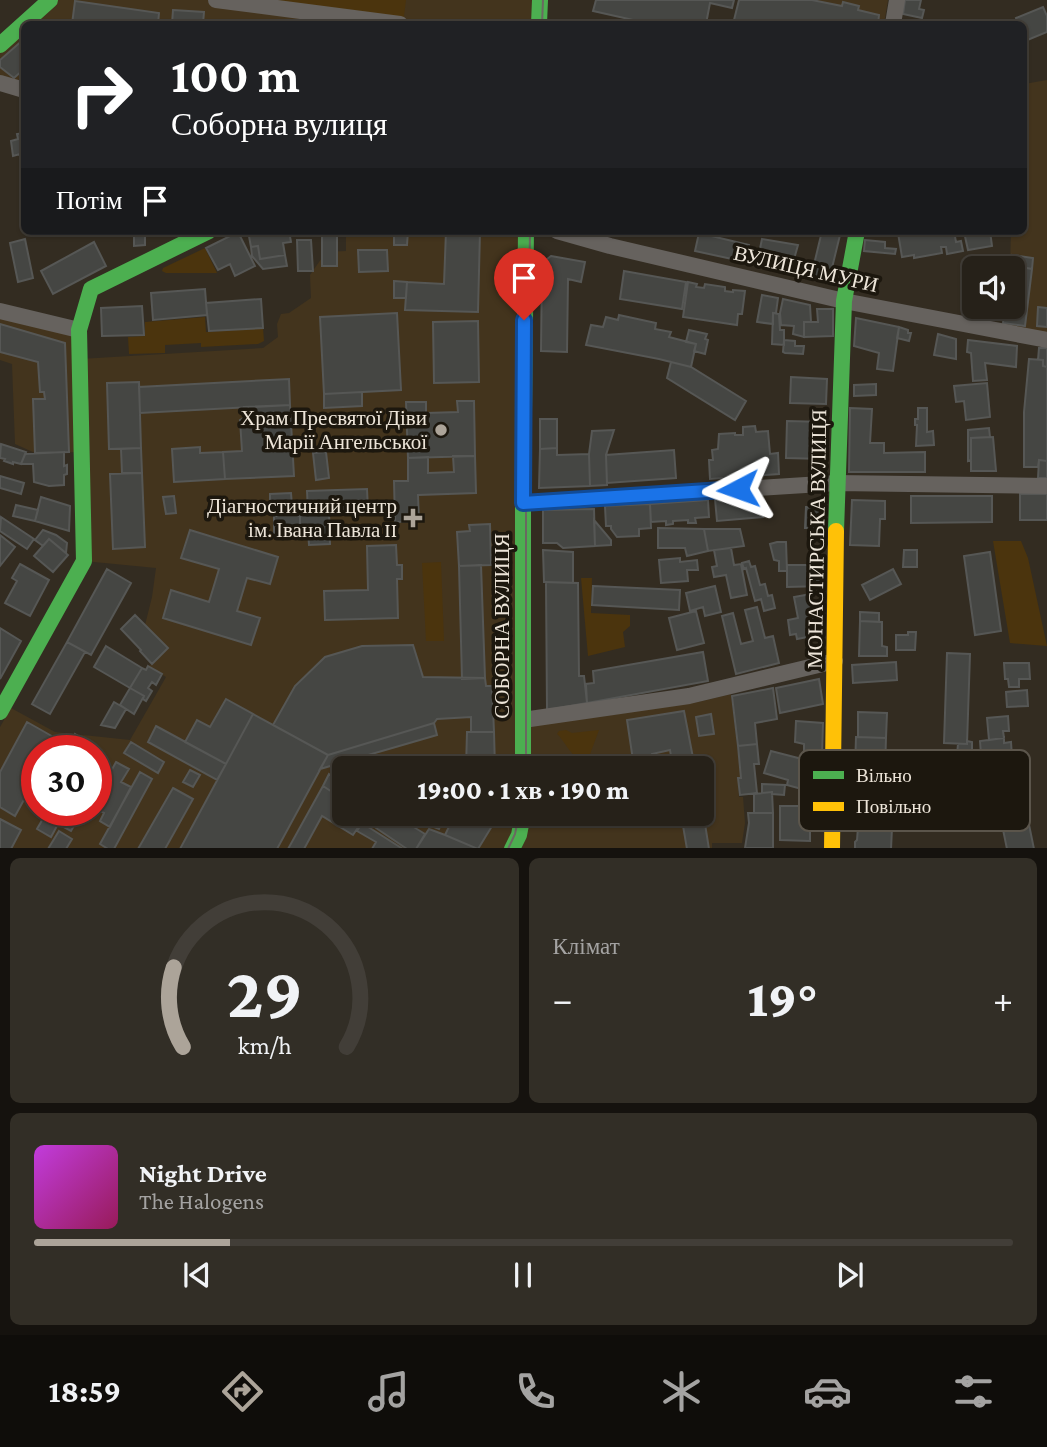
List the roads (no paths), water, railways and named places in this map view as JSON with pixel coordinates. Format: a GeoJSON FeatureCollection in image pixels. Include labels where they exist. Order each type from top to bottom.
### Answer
{"type":"FeatureCollection","features":[{"type":"Feature","properties":{"kind":"street"},"geometry":{"type":"LineString","coordinates":[[27,21],[50,0]]}},
{"type":"Feature","properties":{"kind":"street"},"geometry":{"type":"LineString","coordinates":[[216,0],[377,21]]}},
{"type":"Feature","properties":{"kind":"street"},"geometry":{"type":"LineString","coordinates":[[539,21],[540,0]]}},
{"type":"Feature","properties":{"kind":"street"},"geometry":{"type":"LineString","coordinates":[[894,21],[897,0]]}},
{"type":"Feature","properties":{"kind":"street"},"geometry":{"type":"LineString","coordinates":[[0,45],[21,26]]}},
{"type":"Feature","properties":{"kind":"street"},"geometry":{"type":"LineString","coordinates":[[0,83],[21,89]]}},
{"type":"Feature","properties":{"kind":"street"},"geometry":{"type":"LineString","coordinates":[[0,712],[84,561],[79,331],[91,289],[201,235]]}},
{"type":"Feature","properties":{"kind":"street","name":"СОБОРНА ВУЛИЦЯ"},"geometry":{"type":"LineString","coordinates":[[523,756],[526,235]]}},
{"type":"Feature","properties":{"kind":"street","name":"ВУЛИЦЯ МУРИ"},"geometry":{"type":"LineString","coordinates":[[571,235],[844,301],[1047,340]]}},
{"type":"Feature","properties":{"kind":"street","name":"МОНАСТИРСЬКА ВУЛИЦЯ"},"geometry":{"type":"LineString","coordinates":[[834,750],[837,483],[844,301],[856,235]]}},
{"type":"Feature","properties":{"kind":"street"},"geometry":{"type":"LineString","coordinates":[[0,311],[79,331]]}},
{"type":"Feature","properties":{"kind":"street"},"geometry":{"type":"LineString","coordinates":[[523,503],[837,483],[1047,486]]}},
{"type":"Feature","properties":{"kind":"street"},"geometry":{"type":"LineString","coordinates":[[523,720],[688,696],[835,661]]}},
{"type":"Feature","properties":{"kind":"street"},"geometry":{"type":"LineString","coordinates":[[512,848],[521,826]]}},
{"type":"Feature","properties":{"kind":"tram line"},"geometry":{"type":"LineString","coordinates":[[542,21],[543,0]]}},
{"type":"Feature","properties":{"kind":"tram line"},"geometry":{"type":"LineString","coordinates":[[526,756],[530,235]]}},
{"type":"Feature","properties":{"kind":"tram line"},"geometry":{"type":"LineString","coordinates":[[508,848],[517,826]]}},
{"type":"Feature","properties":{"kind":"place","name":"Храм Пресвятої Діви Марії Ангельської"},"geometry":{"type":"Point","coordinates":[441,430]}},
{"type":"Feature","properties":{"kind":"place","name":"Діагностичний центр ім. Івана Павла II"},"geometry":{"type":"Point","coordinates":[413,518]}}]}
